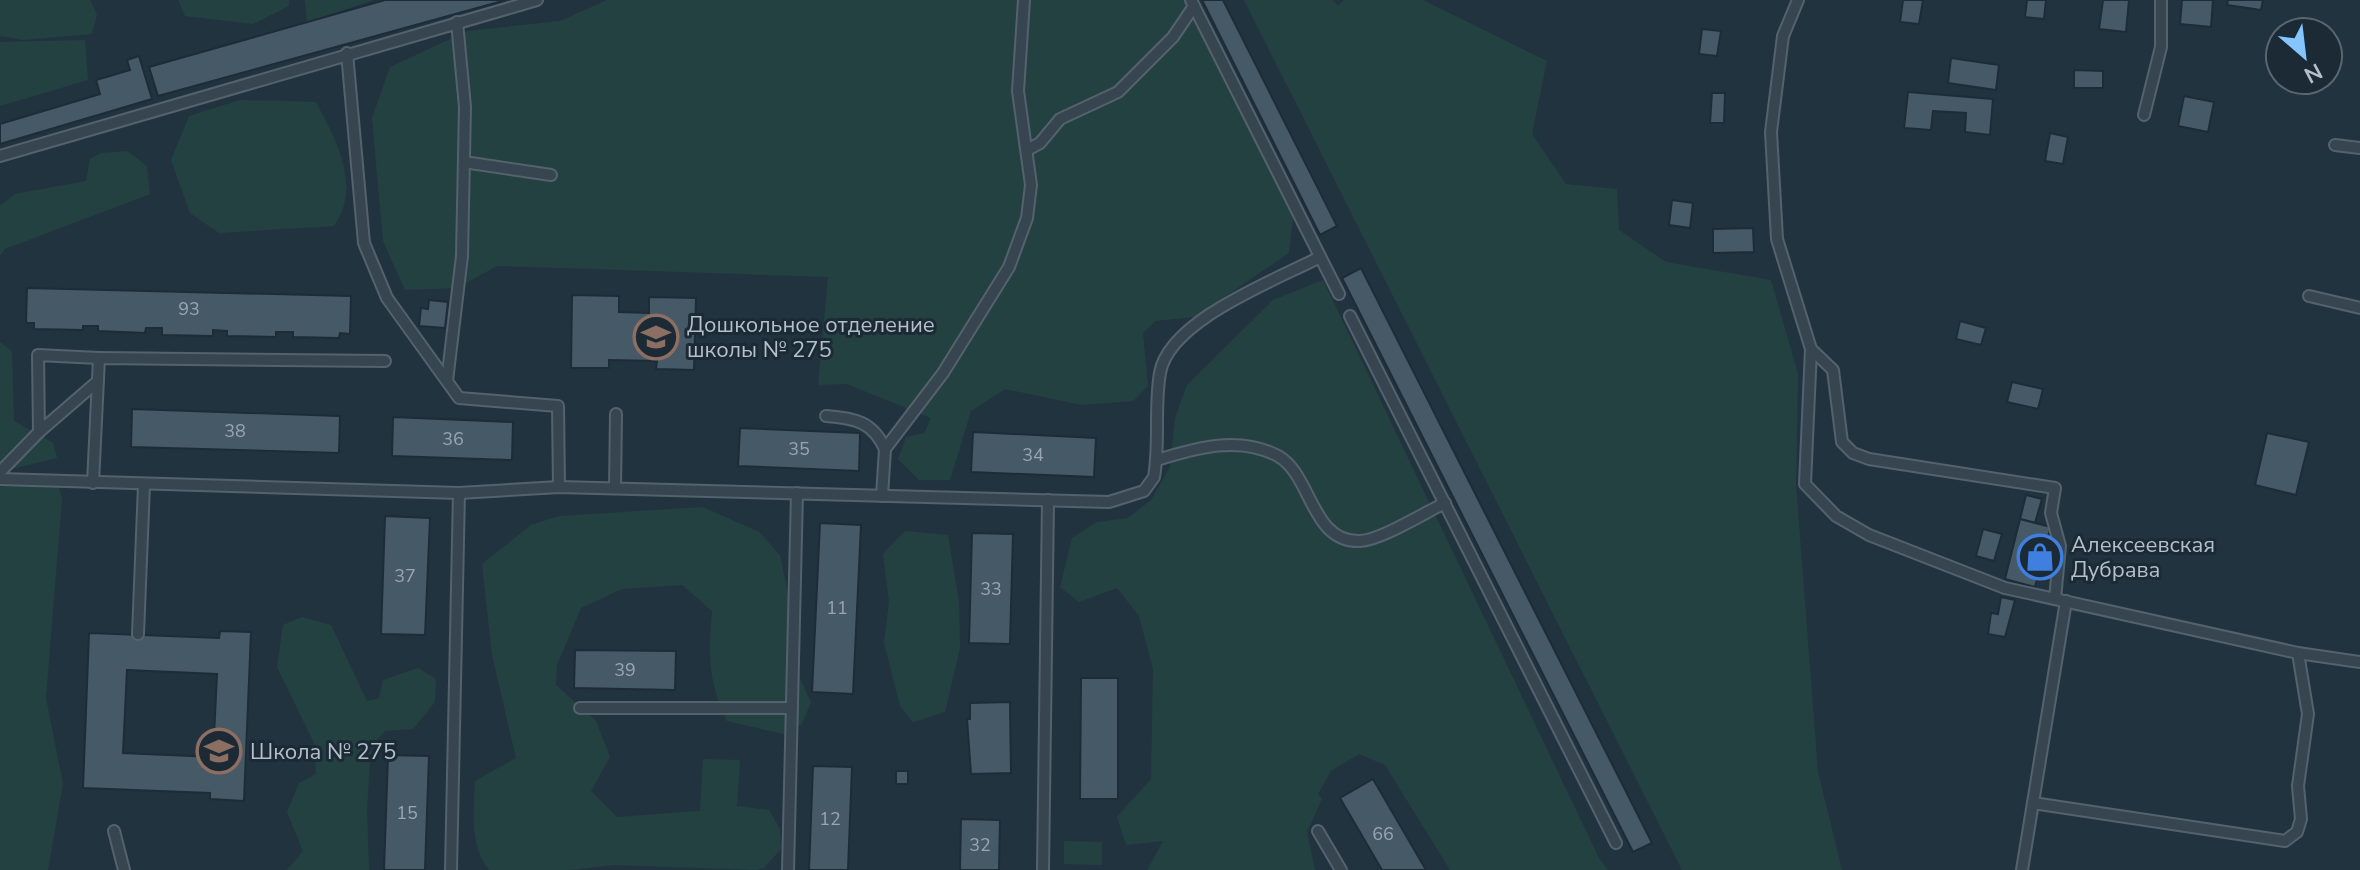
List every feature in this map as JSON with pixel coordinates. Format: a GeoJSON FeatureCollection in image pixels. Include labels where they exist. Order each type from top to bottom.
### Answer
{"type":"FeatureCollection","features":[{"type":"Feature","properties":{"kind":"lane"},"geometry":{"type":"LineString","coordinates":[[0,156],[537,0]]}},
{"type":"Feature","properties":{"kind":"lane"},"geometry":{"type":"LineString","coordinates":[[885,449],[943,373],[1009,267],[1027,218],[1031,185],[1018,91],[1024,0]]}},
{"type":"Feature","properties":{"kind":"lane"},"geometry":{"type":"LineString","coordinates":[[1798,0],[1783,36],[1771,132],[1777,239],[1811,349],[1805,484],[1836,516],[1869,535],[2005,588],[2298,653],[2360,662]]}},
{"type":"Feature","properties":{"kind":"lane"},"geometry":{"type":"LineString","coordinates":[[2144,115],[2161,47],[2161,0]]}},
{"type":"Feature","properties":{"kind":"lane"},"geometry":{"type":"LineString","coordinates":[[1027,150],[1040,143],[1060,119],[1118,92],[1173,37],[1192,3]]}},
{"type":"Feature","properties":{"kind":"lane"},"geometry":{"type":"LineString","coordinates":[[1192,3],[1339,294]]}},
{"type":"Feature","properties":{"kind":"lane"},"geometry":{"type":"LineString","coordinates":[[447,381],[462,256],[465,107],[457,22]]}},
{"type":"Feature","properties":{"kind":"lane"},"geometry":{"type":"LineString","coordinates":[[347,53],[364,243],[387,298],[459,398],[558,406],[559,487]]}},
{"type":"Feature","properties":{"kind":"lane"},"geometry":{"type":"LineString","coordinates":[[2335,145],[2360,148]]}},
{"type":"Feature","properties":{"kind":"lane"},"geometry":{"type":"LineString","coordinates":[[464,162],[551,175]]}},
{"type":"Feature","properties":{"kind":"lane"},"geometry":{"type":"LineString","coordinates":[[0,479],[459,493],[559,487],[1109,502],[1130,498],[1144,491],[1154,477],[1160,371],[1169,347],[1212,314],[1320,257]]}},
{"type":"Feature","properties":{"kind":"lane"},"geometry":{"type":"LineString","coordinates":[[2309,296],[2360,308]]}},
{"type":"Feature","properties":{"kind":"lane"},"geometry":{"type":"LineString","coordinates":[[1350,316],[1616,843]]}},
{"type":"Feature","properties":{"kind":"lane"},"geometry":{"type":"LineString","coordinates":[[1811,349],[1833,370],[1842,442],[1853,453],[2055,488],[2051,513],[2060,546],[2061,600],[2022,870]]}},
{"type":"Feature","properties":{"kind":"lane"},"geometry":{"type":"LineString","coordinates":[[39,432],[38,355],[385,361]]}},
{"type":"Feature","properties":{"kind":"lane"},"geometry":{"type":"LineString","coordinates":[[93,483],[99,358]]}},
{"type":"Feature","properties":{"kind":"lane"},"geometry":{"type":"LineString","coordinates":[[0,472],[39,432],[98,381]]}},
{"type":"Feature","properties":{"kind":"lane"},"geometry":{"type":"LineString","coordinates":[[615,488],[616,414]]}},
{"type":"Feature","properties":{"kind":"lane"},"geometry":{"type":"LineString","coordinates":[[826,416],[850,417],[877,432],[885,449],[882,496]]}},
{"type":"Feature","properties":{"kind":"lane"},"geometry":{"type":"LineString","coordinates":[[1157,460],[1197,448],[1228,444],[1279,457],[1295,473],[1330,531],[1347,540],[1363,541],[1445,503]]}},
{"type":"Feature","properties":{"kind":"lane"},"geometry":{"type":"LineString","coordinates":[[138,634],[144,485]]}},
{"type":"Feature","properties":{"kind":"lane"},"geometry":{"type":"LineString","coordinates":[[451,870],[459,493]]}},
{"type":"Feature","properties":{"kind":"lane"},"geometry":{"type":"LineString","coordinates":[[788,870],[797,493]]}},
{"type":"Feature","properties":{"kind":"lane"},"geometry":{"type":"LineString","coordinates":[[1043,870],[1048,500]]}},
{"type":"Feature","properties":{"kind":"lane"},"geometry":{"type":"LineString","coordinates":[[2033,803],[2285,841],[2297,832],[2301,819],[2298,786],[2308,714],[2298,653]]}},
{"type":"Feature","properties":{"kind":"lane"},"geometry":{"type":"LineString","coordinates":[[580,708],[792,708]]}},
{"type":"Feature","properties":{"kind":"lane"},"geometry":{"type":"LineString","coordinates":[[114,831],[124,870]]}},
{"type":"Feature","properties":{"kind":"lane"},"geometry":{"type":"LineString","coordinates":[[1318,831],[1341,870]]}},
{"type":"Feature","properties":{"kind":"green space"},"geometry":{"type":"Polygon","coordinates":[[[0,0],[90,0],[97,15],[92,34],[23,40],[0,36],[0,0]]]}},
{"type":"Feature","properties":{"kind":"green space"},"geometry":{"type":"Polygon","coordinates":[[[178,0],[289,0],[289,6],[253,24],[185,16],[178,0]]]}},
{"type":"Feature","properties":{"kind":"green space"},"geometry":{"type":"Polygon","coordinates":[[[305,0],[374,0],[307,22],[305,0]]]}},
{"type":"Feature","properties":{"kind":"green space"},"geometry":{"type":"Polygon","coordinates":[[[607,0],[1190,0],[1293,218],[1289,253],[1195,317],[1155,321],[1143,334],[1148,386],[1133,401],[1082,405],[1005,389],[971,411],[950,480],[919,480],[898,459],[906,437],[924,433],[931,418],[847,384],[818,385],[828,277],[497,266],[457,288],[405,290],[383,241],[372,118],[390,67],[467,31],[560,21],[607,0]]]}},
{"type":"Feature","properties":{"kind":"green space"},"geometry":{"type":"Polygon","coordinates":[[[1244,0],[1333,0],[1338,6],[1344,0],[1423,0],[1547,61],[1532,134],[1566,184],[1617,189],[1619,230],[1666,262],[1771,280],[1798,374],[1796,485],[1818,772],[1842,870],[1682,870],[1244,0]]]}},
{"type":"Feature","properties":{"kind":"green space"},"geometry":{"type":"Polygon","coordinates":[[[85,40],[88,80],[0,106],[0,42],[85,40]]]}},
{"type":"Feature","properties":{"kind":"green space"},"geometry":{"type":"Polygon","coordinates":[[[240,100],[316,102],[338,147],[346,179],[342,211],[334,226],[219,233],[190,213],[171,160],[189,116],[240,100]]]}},
{"type":"Feature","properties":{"kind":"green space"},"geometry":{"type":"Polygon","coordinates":[[[127,151],[147,166],[150,194],[5,249],[0,256],[0,206],[15,194],[86,181],[90,159],[101,153],[127,151]]]}},
{"type":"Feature","properties":{"kind":"green space"},"geometry":{"type":"Polygon","coordinates":[[[1323,280],[1599,858],[1608,870],[1450,870],[1385,765],[1359,754],[1331,771],[1318,794],[1322,799],[1307,832],[1315,870],[1147,870],[1163,841],[1126,845],[1117,817],[1151,779],[1153,669],[1139,616],[1117,588],[1079,602],[1060,587],[1072,538],[1097,522],[1128,518],[1151,500],[1170,467],[1175,418],[1187,385],[1273,300],[1323,280]]]}},
{"type":"Feature","properties":{"kind":"green space"},"geometry":{"type":"Polygon","coordinates":[[[0,342],[12,351],[14,421],[53,443],[57,458],[0,471],[0,342]]]}},
{"type":"Feature","properties":{"kind":"green space"},"geometry":{"type":"Polygon","coordinates":[[[42,483],[59,487],[62,500],[46,698],[63,784],[48,870],[0,870],[0,487],[42,483]]]}},
{"type":"Feature","properties":{"kind":"green space"},"geometry":{"type":"Polygon","coordinates":[[[703,507],[759,532],[780,555],[792,613],[796,670],[811,702],[802,724],[783,734],[727,721],[716,693],[711,668],[712,611],[682,585],[622,589],[581,608],[557,665],[556,685],[596,721],[610,757],[591,791],[617,817],[700,811],[703,759],[740,760],[737,806],[769,810],[780,829],[781,849],[764,868],[756,870],[614,865],[569,870],[489,870],[476,839],[475,781],[516,758],[492,655],[482,564],[531,525],[559,516],[703,507]]]}},
{"type":"Feature","properties":{"kind":"green space"},"geometry":{"type":"Polygon","coordinates":[[[905,531],[948,535],[959,602],[960,648],[945,712],[913,722],[900,706],[884,643],[889,602],[883,554],[905,531]]]}},
{"type":"Feature","properties":{"kind":"green space"},"geometry":{"type":"Polygon","coordinates":[[[302,617],[331,625],[367,701],[379,698],[383,680],[418,668],[436,679],[435,702],[413,729],[385,731],[371,746],[367,811],[369,870],[287,870],[303,851],[287,812],[299,783],[316,774],[314,743],[277,667],[283,625],[302,617]]]}},
{"type":"Feature","properties":{"kind":"green space"},"geometry":{"type":"Polygon","coordinates":[[[1064,841],[1102,842],[1102,865],[1064,864],[1064,841]]]}},
{"type":"Feature","properties":{"kind":"building"},"geometry":{"type":"Polygon","coordinates":[[[385,0],[506,0],[158,96],[149,67],[385,0]]]}},
{"type":"Feature","properties":{"kind":"building"},"geometry":{"type":"Polygon","coordinates":[[[1202,0],[1223,0],[1337,226],[1320,235],[1202,0]]]}},
{"type":"Feature","properties":{"kind":"building"},"geometry":{"type":"Polygon","coordinates":[[[1903,0],[1923,0],[1919,24],[1900,22],[1903,0]]]}},
{"type":"Feature","properties":{"kind":"building"},"geometry":{"type":"Polygon","coordinates":[[[2027,0],[2046,0],[2044,19],[2025,17],[2027,0]]]}},
{"type":"Feature","properties":{"kind":"building"},"geometry":{"type":"Polygon","coordinates":[[[2103,0],[2129,0],[2126,32],[2099,29],[2103,0]]]}},
{"type":"Feature","properties":{"kind":"building"},"geometry":{"type":"Polygon","coordinates":[[[2182,0],[2213,0],[2211,27],[2180,24],[2182,0]]]}},
{"type":"Feature","properties":{"kind":"building"},"geometry":{"type":"Polygon","coordinates":[[[2228,0],[2263,0],[2261,10],[2227,5],[2228,0]]]}},
{"type":"Feature","properties":{"kind":"building"},"geometry":{"type":"Polygon","coordinates":[[[1702,29],[1721,31],[1717,56],[1699,54],[1702,29]]]}},
{"type":"Feature","properties":{"kind":"building"},"geometry":{"type":"Polygon","coordinates":[[[139,56],[152,99],[0,144],[0,124],[100,94],[96,80],[130,70],[127,60],[139,56]]]}},
{"type":"Feature","properties":{"kind":"building"},"geometry":{"type":"Polygon","coordinates":[[[1951,58],[1999,65],[1996,90],[1948,83],[1951,58]]]}},
{"type":"Feature","properties":{"kind":"building"},"geometry":{"type":"Polygon","coordinates":[[[2074,70],[2103,71],[2103,88],[2074,88],[2074,70]]]}},
{"type":"Feature","properties":{"kind":"building"},"geometry":{"type":"Polygon","coordinates":[[[1908,92],[1993,99],[1990,135],[1965,132],[1966,113],[1933,111],[1931,130],[1904,128],[1908,92]]]}},
{"type":"Feature","properties":{"kind":"building"},"geometry":{"type":"Polygon","coordinates":[[[1712,93],[1725,93],[1724,123],[1710,123],[1712,93]]]}},
{"type":"Feature","properties":{"kind":"building"},"geometry":{"type":"Polygon","coordinates":[[[2184,96],[2214,102],[2208,132],[2178,126],[2184,96]]]}},
{"type":"Feature","properties":{"kind":"building"},"geometry":{"type":"Polygon","coordinates":[[[2050,133],[2068,137],[2063,164],[2045,161],[2050,133]]]}},
{"type":"Feature","properties":{"kind":"building"},"geometry":{"type":"Polygon","coordinates":[[[1672,200],[1693,203],[1690,228],[1669,225],[1672,200]]]}},
{"type":"Feature","properties":{"kind":"building"},"geometry":{"type":"Polygon","coordinates":[[[1753,228],[1754,252],[1713,253],[1713,229],[1753,228]]]}},
{"type":"Feature","properties":{"kind":"building"},"geometry":{"type":"Polygon","coordinates":[[[1361,268],[1652,843],[1633,852],[1342,278],[1361,268]]]}},
{"type":"Feature","properties":{"kind":"building"},"geometry":{"type":"Polygon","coordinates":[[[27,288],[351,296],[350,334],[340,333],[339,338],[293,337],[293,332],[276,332],[276,337],[227,336],[227,331],[213,330],[213,336],[162,335],[162,328],[146,328],[145,333],[98,331],[98,326],[83,326],[83,330],[34,329],[34,323],[26,323],[27,288]]]}},
{"type":"Feature","properties":{"kind":"building"},"geometry":{"type":"Polygon","coordinates":[[[572,295],[619,296],[619,312],[649,313],[649,297],[696,298],[694,370],[656,369],[657,361],[609,360],[609,368],[571,368],[572,295]]]}},
{"type":"Feature","properties":{"kind":"building"},"geometry":{"type":"Polygon","coordinates":[[[429,300],[448,302],[445,328],[419,326],[421,308],[428,309],[429,300]]]}},
{"type":"Feature","properties":{"kind":"building"},"geometry":{"type":"Polygon","coordinates":[[[1960,321],[1986,328],[1981,345],[1956,339],[1960,321]]]}},
{"type":"Feature","properties":{"kind":"building"},"geometry":{"type":"Polygon","coordinates":[[[2012,382],[2043,389],[2038,409],[2007,402],[2012,382]]]}},
{"type":"Feature","properties":{"kind":"building"},"geometry":{"type":"Polygon","coordinates":[[[132,409],[340,416],[339,453],[131,447],[132,409]]]}},
{"type":"Feature","properties":{"kind":"building"},"geometry":{"type":"Polygon","coordinates":[[[393,417],[513,422],[512,460],[392,456],[393,417]]]}},
{"type":"Feature","properties":{"kind":"building"},"geometry":{"type":"Polygon","coordinates":[[[740,428],[860,433],[859,471],[738,466],[740,428]]]}},
{"type":"Feature","properties":{"kind":"building"},"geometry":{"type":"Polygon","coordinates":[[[973,432],[1096,438],[1094,477],[971,472],[973,432]]]}},
{"type":"Feature","properties":{"kind":"building"},"geometry":{"type":"Polygon","coordinates":[[[2267,433],[2309,442],[2296,495],[2255,485],[2267,433]]]}},
{"type":"Feature","properties":{"kind":"building"},"geometry":{"type":"Polygon","coordinates":[[[2026,495],[2042,499],[2035,523],[2020,519],[2026,495]]]}},
{"type":"Feature","properties":{"kind":"building"},"geometry":{"type":"Polygon","coordinates":[[[385,516],[430,518],[425,635],[381,634],[385,516]]]}},
{"type":"Feature","properties":{"kind":"building"},"geometry":{"type":"Polygon","coordinates":[[[2020,519],[2051,527],[2046,543],[2053,545],[2052,551],[2046,573],[2039,571],[2035,587],[2005,579],[2020,519]]]}},
{"type":"Feature","properties":{"kind":"building"},"geometry":{"type":"Polygon","coordinates":[[[820,523],[861,525],[853,694],[812,692],[820,523]]]}},
{"type":"Feature","properties":{"kind":"building"},"geometry":{"type":"Polygon","coordinates":[[[1983,529],[2002,534],[1994,561],[1976,556],[1983,529]]]}},
{"type":"Feature","properties":{"kind":"building"},"geometry":{"type":"Polygon","coordinates":[[[972,533],[1013,534],[1010,644],[969,643],[972,533]]]}},
{"type":"Feature","properties":{"kind":"building"},"geometry":{"type":"Polygon","coordinates":[[[2001,597],[2015,600],[2005,637],[1988,634],[1991,613],[1998,614],[2001,597]]]}},
{"type":"Feature","properties":{"kind":"building"},"geometry":{"type":"Polygon","coordinates":[[[220,631],[251,632],[244,801],[210,799],[210,793],[83,788],[89,633],[219,638],[220,631]],[[127,670],[123,753],[213,757],[217,674],[127,670]]]}},
{"type":"Feature","properties":{"kind":"building"},"geometry":{"type":"Polygon","coordinates":[[[575,650],[676,651],[675,690],[574,688],[575,650]]]}},
{"type":"Feature","properties":{"kind":"building"},"geometry":{"type":"Polygon","coordinates":[[[1081,678],[1118,678],[1118,799],[1080,799],[1081,678]]]}},
{"type":"Feature","properties":{"kind":"building"},"geometry":{"type":"Polygon","coordinates":[[[1010,702],[1011,773],[971,774],[967,719],[970,719],[970,703],[1010,702]]]}},
{"type":"Feature","properties":{"kind":"building"},"geometry":{"type":"Polygon","coordinates":[[[388,755],[429,756],[425,870],[384,870],[388,755]]]}},
{"type":"Feature","properties":{"kind":"building"},"geometry":{"type":"Polygon","coordinates":[[[813,766],[852,767],[848,870],[809,870],[813,766]]]}},
{"type":"Feature","properties":{"kind":"building"},"geometry":{"type":"Polygon","coordinates":[[[896,771],[908,771],[908,784],[896,784],[896,771]]]}},
{"type":"Feature","properties":{"kind":"building"},"geometry":{"type":"Polygon","coordinates":[[[1373,779],[1426,870],[1382,870],[1340,798],[1373,779]]]}},
{"type":"Feature","properties":{"kind":"building"},"geometry":{"type":"Polygon","coordinates":[[[961,819],[1000,820],[999,870],[960,870],[961,819]]]}},
{"type":"Feature","properties":{"kind":"place","name":"Дошкольное отделение школы № 275"},"geometry":{"type":"Point","coordinates":[656,337]}},
{"type":"Feature","properties":{"kind":"place","name":"Алексеевская Дубрава"},"geometry":{"type":"Point","coordinates":[2040,557]}},
{"type":"Feature","properties":{"kind":"place","name":"Школа № 275"},"geometry":{"type":"Point","coordinates":[219,751]}}]}
